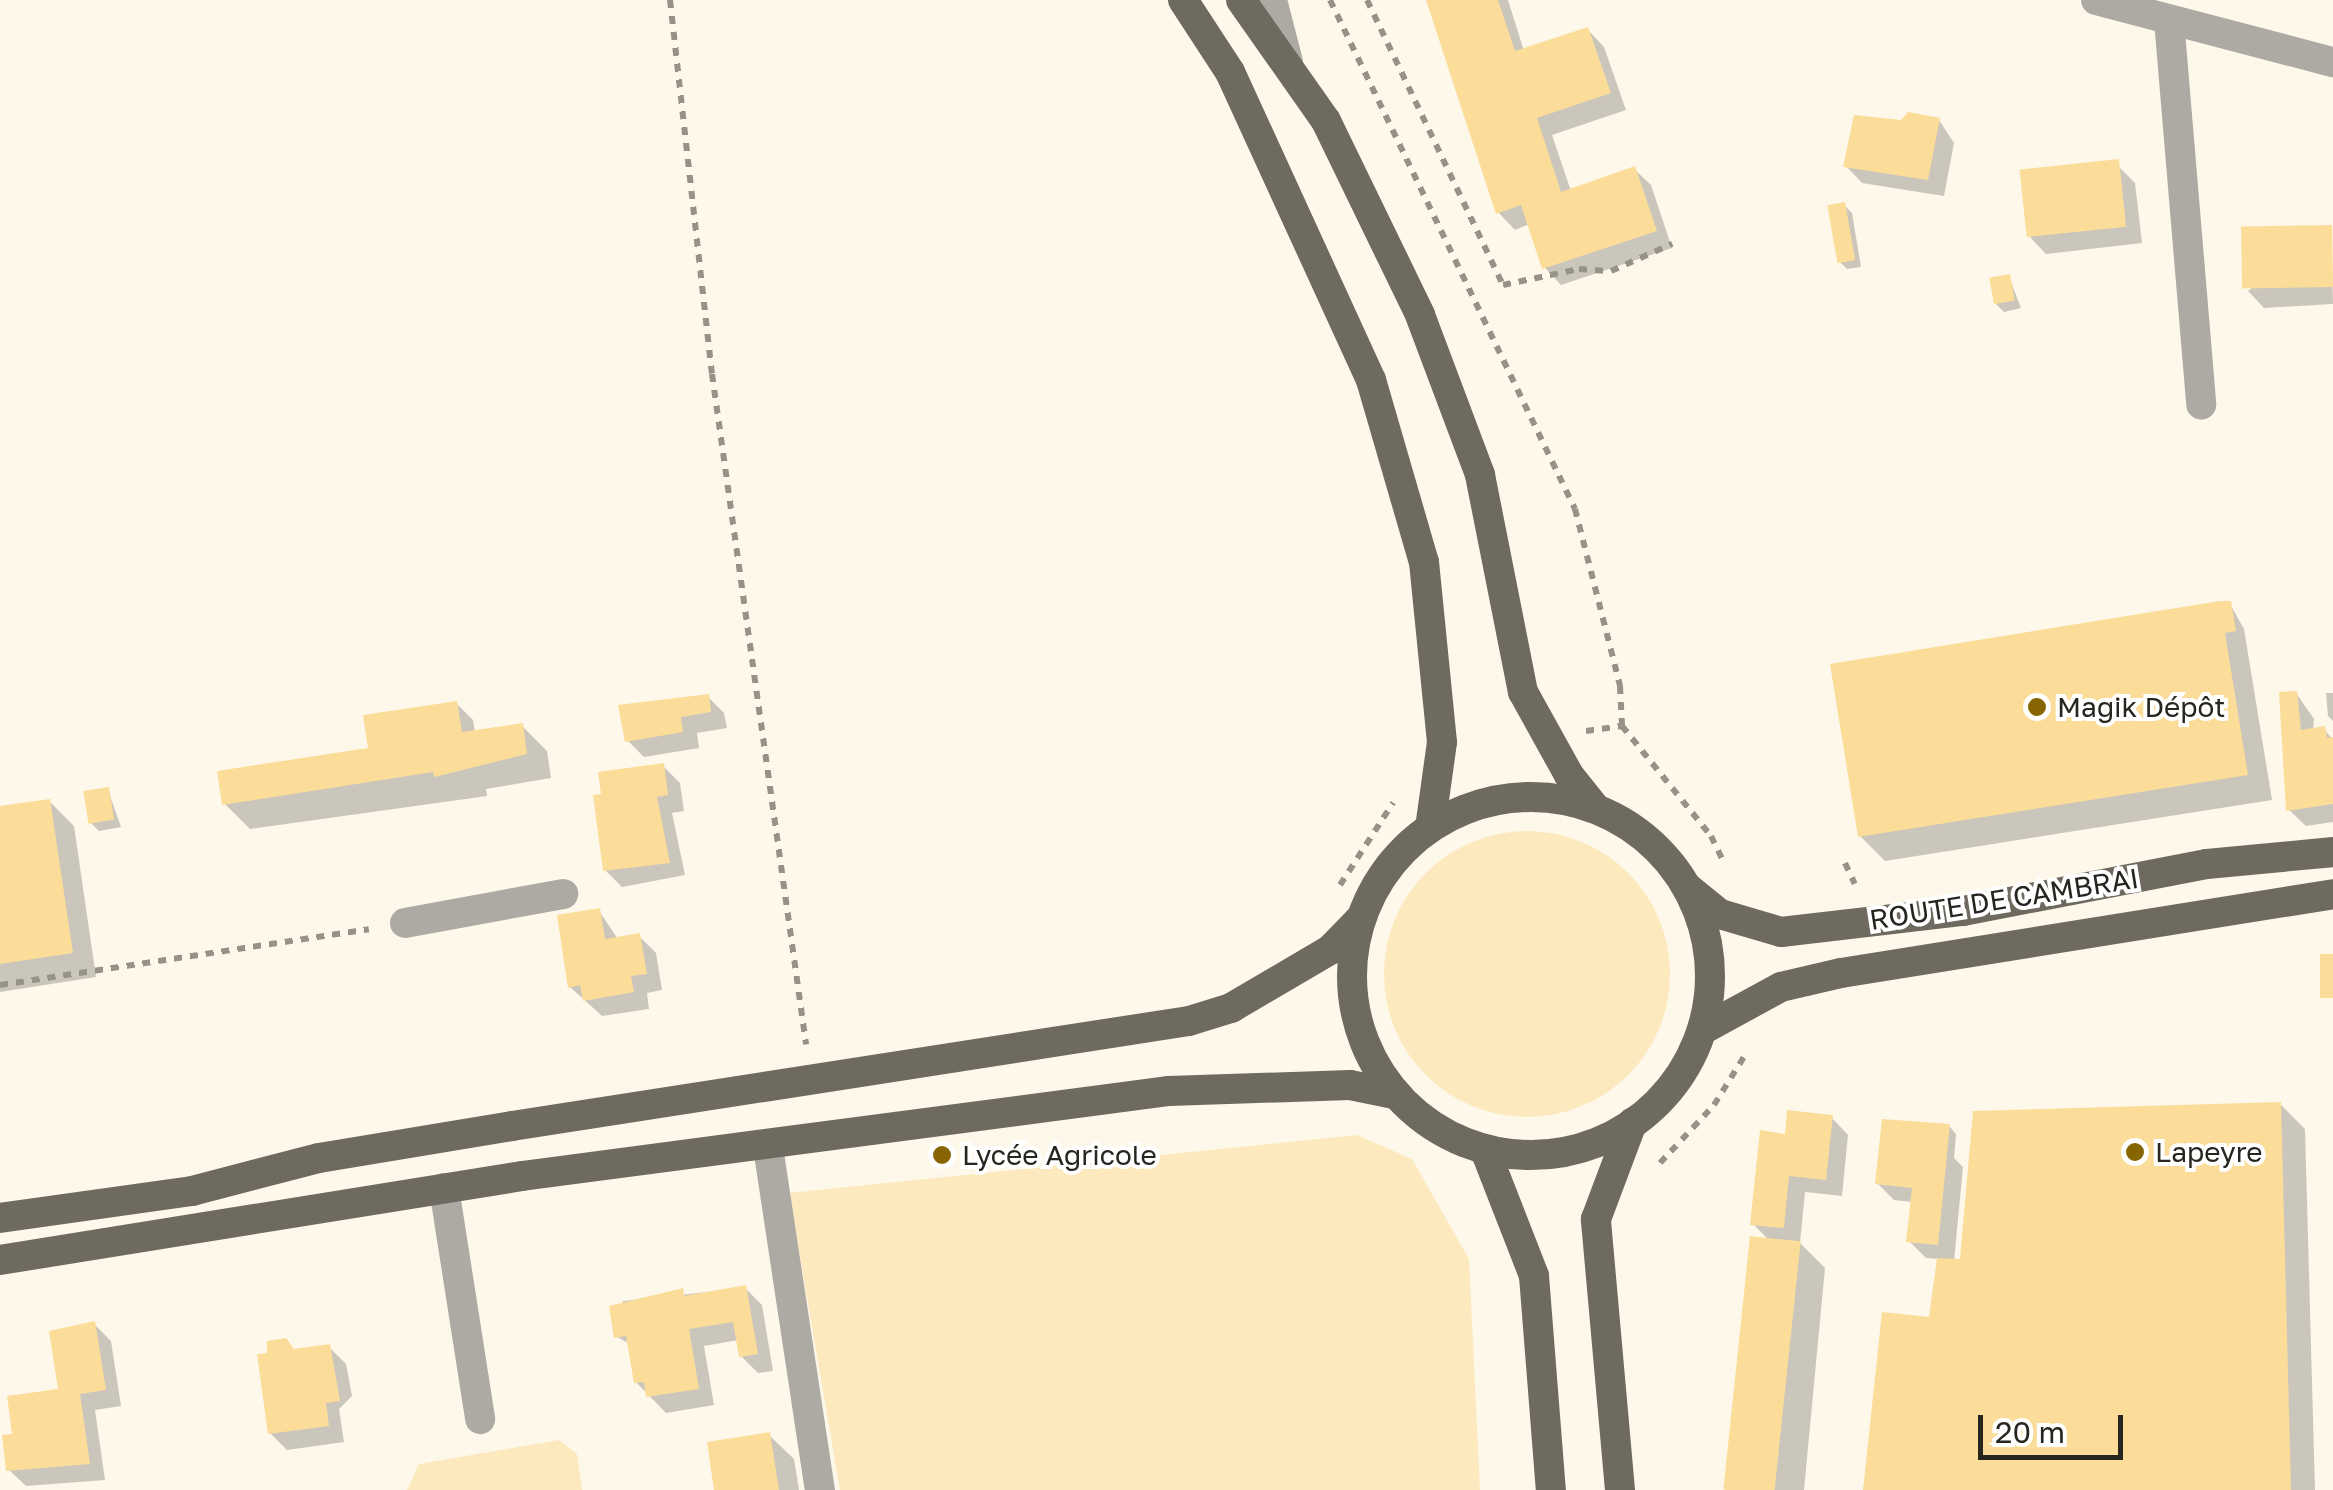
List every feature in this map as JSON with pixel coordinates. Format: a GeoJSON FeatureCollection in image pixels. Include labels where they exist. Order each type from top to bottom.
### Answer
{"type":"FeatureCollection","features":[{"type":"Feature","properties":{"kind":"main road"},"geometry":{"type":"LineString","coordinates":[[1183,0],[1230,72],[1371,380],[1424,562],[1442,742],[1430,828]]}},
{"type":"Feature","properties":{"kind":"main road"},"geometry":{"type":"LineString","coordinates":[[1241,0],[1288,62],[1326,122],[1420,314],[1480,474],[1523,692],[1545,736],[1596,809]]}},
{"type":"Feature","properties":{"kind":"main road"},"geometry":{"type":"LineString","coordinates":[[1510,798],[1554,798],[1596,809],[1637,831],[1687,887],[1710,957],[1702,1030],[1675,1083],[1632,1124],[1586,1146],[1536,1156],[1485,1150],[1435,1128],[1394,1094],[1369,1054],[1354,1010],[1352,964],[1361,918],[1377,884],[1430,828],[1468,808],[1510,798]]}},
{"type":"Feature","properties":{"kind":"main road","name":"ROUTE DE CAMBRAI"},"geometry":{"type":"LineString","coordinates":[[1687,887],[1720,914],[1780,932],[1963,911],[2206,864],[2333,852]]}},
{"type":"Feature","properties":{"kind":"main road","name":"ROUTE DE CAMBRAI"},"geometry":{"type":"LineString","coordinates":[[1702,1030],[1782,987],[1841,973],[2333,894]]}},
{"type":"Feature","properties":{"kind":"main road"},"geometry":{"type":"LineString","coordinates":[[0,1218],[192,1191],[319,1158],[1189,1021],[1231,1008],[1316,958],[1361,918]]}},
{"type":"Feature","properties":{"kind":"main road"},"geometry":{"type":"LineString","coordinates":[[0,1260],[444,1188],[1169,1091],[1350,1085],[1394,1094]]}},
{"type":"Feature","properties":{"kind":"main road"},"geometry":{"type":"LineString","coordinates":[[1620,1490],[1596,1219],[1632,1124]]}},
{"type":"Feature","properties":{"kind":"main road"},"geometry":{"type":"LineString","coordinates":[[1485,1150],[1534,1276],[1551,1490]]}},
{"type":"Feature","properties":{"kind":"street"},"geometry":{"type":"LineString","coordinates":[[1272,0],[1288,62]]}},
{"type":"Feature","properties":{"kind":"street"},"geometry":{"type":"LineString","coordinates":[[2096,0],[2169,20],[2210,25],[2333,62]]}},
{"type":"Feature","properties":{"kind":"street"},"geometry":{"type":"LineString","coordinates":[[2169,20],[2202,405]]}},
{"type":"Feature","properties":{"kind":"street"},"geometry":{"type":"LineString","coordinates":[[405,923],[563,894]]}},
{"type":"Feature","properties":{"kind":"street"},"geometry":{"type":"LineString","coordinates":[[768,1147],[820,1490]]}},
{"type":"Feature","properties":{"kind":"street"},"geometry":{"type":"LineString","coordinates":[[444,1188],[480,1419]]}},
{"type":"Feature","properties":{"kind":"path"},"geometry":{"type":"LineString","coordinates":[[670,0],[712,374],[806,1041],[805,1080]]}},
{"type":"Feature","properties":{"kind":"path"},"geometry":{"type":"LineString","coordinates":[[1330,0],[1575,509],[1620,686],[1622,726],[1711,836],[1728,872]]}},
{"type":"Feature","properties":{"kind":"path"},"geometry":{"type":"LineString","coordinates":[[1367,0],[1502,285],[1579,269],[1611,272],[1672,244]]}},
{"type":"Feature","properties":{"kind":"path"},"geometry":{"type":"LineString","coordinates":[[1545,736],[1622,726]]}},
{"type":"Feature","properties":{"kind":"path"},"geometry":{"type":"LineString","coordinates":[[1328,901],[1393,803],[1395,787]]}},
{"type":"Feature","properties":{"kind":"path"},"geometry":{"type":"LineString","coordinates":[[0,985],[405,923]]}},
{"type":"Feature","properties":{"kind":"path"},"geometry":{"type":"LineString","coordinates":[[1655,1168],[1714,1105],[1750,1047]]}},
{"type":"Feature","properties":{"kind":"shaded area"},"geometry":{"type":"Polygon","coordinates":[[[1527,831],[1582,842],[1628,873],[1659,919],[1670,974],[1659,1029],[1628,1075],[1582,1106],[1527,1117],[1472,1106],[1426,1075],[1395,1029],[1384,974],[1395,919],[1426,873],[1472,842],[1527,831]]]}},
{"type":"Feature","properties":{"kind":"shaded area"},"geometry":{"type":"Polygon","coordinates":[[[1357,1135],[1412,1159],[1469,1259],[1480,1490],[840,1490],[789,1193],[1357,1135]]]}},
{"type":"Feature","properties":{"kind":"shaded area"},"geometry":{"type":"Polygon","coordinates":[[[559,1440],[577,1454],[582,1490],[407,1490],[419,1464],[559,1440]]]}},
{"type":"Feature","properties":{"kind":"building"},"geometry":{"type":"Polygon","coordinates":[[[1426,0],[1498,0],[1515,51],[1588,27],[1611,93],[1537,118],[1561,192],[1635,166],[1657,231],[1542,269],[1521,205],[1496,214],[1426,0]]]}},
{"type":"Feature","properties":{"kind":"building"},"geometry":{"type":"Polygon","coordinates":[[[1908,112],[1940,118],[1928,180],[1843,167],[1854,115],[1901,120],[1908,112]]]}},
{"type":"Feature","properties":{"kind":"building"},"geometry":{"type":"Polygon","coordinates":[[[2119,159],[2126,227],[2027,237],[2020,169],[2119,159]]]}},
{"type":"Feature","properties":{"kind":"building"},"geometry":{"type":"Polygon","coordinates":[[[1845,202],[1855,260],[1838,263],[1827,205],[1845,202]]]}},
{"type":"Feature","properties":{"kind":"building"},"geometry":{"type":"Polygon","coordinates":[[[2332,225],[2333,287],[2242,289],[2241,227],[2332,225]]]}},
{"type":"Feature","properties":{"kind":"building"},"geometry":{"type":"Polygon","coordinates":[[[2010,274],[2015,301],[1994,304],[1989,278],[2010,274]]]}},
{"type":"Feature","properties":{"kind":"building","name":"Magik Dépôt"},"geometry":{"type":"Polygon","coordinates":[[[2231,601],[2236,631],[2225,633],[2248,775],[1858,837],[1830,664],[2231,601]]]}},
{"type":"Feature","properties":{"kind":"building"},"geometry":{"type":"Polygon","coordinates":[[[2297,691],[2301,730],[2325,726],[2327,738],[2333,737],[2333,804],[2286,811],[2279,692],[2297,691]]]}},
{"type":"Feature","properties":{"kind":"building"},"geometry":{"type":"Polygon","coordinates":[[[709,694],[711,712],[681,717],[683,732],[625,742],[618,705],[709,694]]]}},
{"type":"Feature","properties":{"kind":"building"},"geometry":{"type":"Polygon","coordinates":[[[457,701],[462,732],[523,723],[527,754],[434,777],[433,772],[222,805],[217,771],[368,748],[363,715],[457,701]]]}},
{"type":"Feature","properties":{"kind":"building"},"geometry":{"type":"Polygon","coordinates":[[[664,763],[668,795],[657,797],[670,863],[603,871],[593,795],[601,794],[598,772],[664,763]]]}},
{"type":"Feature","properties":{"kind":"building"},"geometry":{"type":"Polygon","coordinates":[[[109,787],[114,820],[88,824],[83,791],[109,787]]]}},
{"type":"Feature","properties":{"kind":"building"},"geometry":{"type":"Polygon","coordinates":[[[50,799],[73,953],[0,964],[0,806],[50,799]]]}},
{"type":"Feature","properties":{"kind":"building"},"geometry":{"type":"Polygon","coordinates":[[[600,908],[605,939],[640,933],[647,974],[631,976],[634,992],[583,1001],[580,985],[568,988],[557,915],[600,908]]]}},
{"type":"Feature","properties":{"kind":"building"},"geometry":{"type":"Polygon","coordinates":[[[2320,954],[2333,954],[2333,998],[2320,998],[2320,954]]]}},
{"type":"Feature","properties":{"kind":"building"},"geometry":{"type":"Polygon","coordinates":[[[2281,1102],[2291,1490],[1863,1490],[1882,1312],[1929,1317],[1937,1258],[1960,1259],[1973,1111],[2281,1102]]]}},
{"type":"Feature","properties":{"kind":"building"},"geometry":{"type":"Polygon","coordinates":[[[1787,1110],[1833,1115],[1826,1180],[1789,1176],[1784,1228],[1750,1225],[1760,1130],[1785,1134],[1787,1110]]]}},
{"type":"Feature","properties":{"kind":"building"},"geometry":{"type":"Polygon","coordinates":[[[1882,1119],[1950,1124],[1938,1245],[1906,1242],[1912,1188],[1875,1184],[1882,1119]]]}},
{"type":"Feature","properties":{"kind":"building"},"geometry":{"type":"Polygon","coordinates":[[[1750,1236],[1801,1241],[1775,1490],[1723,1490],[1750,1236]]]}},
{"type":"Feature","properties":{"kind":"building"},"geometry":{"type":"Polygon","coordinates":[[[746,1285],[758,1354],[739,1357],[733,1322],[689,1329],[699,1389],[646,1397],[644,1382],[634,1383],[626,1336],[614,1338],[609,1306],[683,1288],[684,1296],[746,1285]]]}},
{"type":"Feature","properties":{"kind":"building"},"geometry":{"type":"Polygon","coordinates":[[[95,1321],[106,1390],[80,1394],[90,1464],[6,1471],[2,1435],[12,1434],[7,1396],[58,1389],[49,1331],[95,1321]]]}},
{"type":"Feature","properties":{"kind":"building"},"geometry":{"type":"Polygon","coordinates":[[[286,1338],[294,1349],[330,1344],[340,1401],[326,1403],[329,1426],[268,1434],[257,1354],[267,1353],[267,1341],[286,1338]]]}},
{"type":"Feature","properties":{"kind":"building"},"geometry":{"type":"Polygon","coordinates":[[[770,1432],[779,1490],[714,1490],[707,1442],[770,1432]]]}},
{"type":"Feature","properties":{"kind":"place","name":"Magik Dépôt"},"geometry":{"type":"Point","coordinates":[2037,707]}},
{"type":"Feature","properties":{"kind":"place","name":"Lapeyre"},"geometry":{"type":"Point","coordinates":[2135,1152]}},
{"type":"Feature","properties":{"kind":"place","name":"Lycée Agricole"},"geometry":{"type":"Point","coordinates":[942,1155]}}]}
